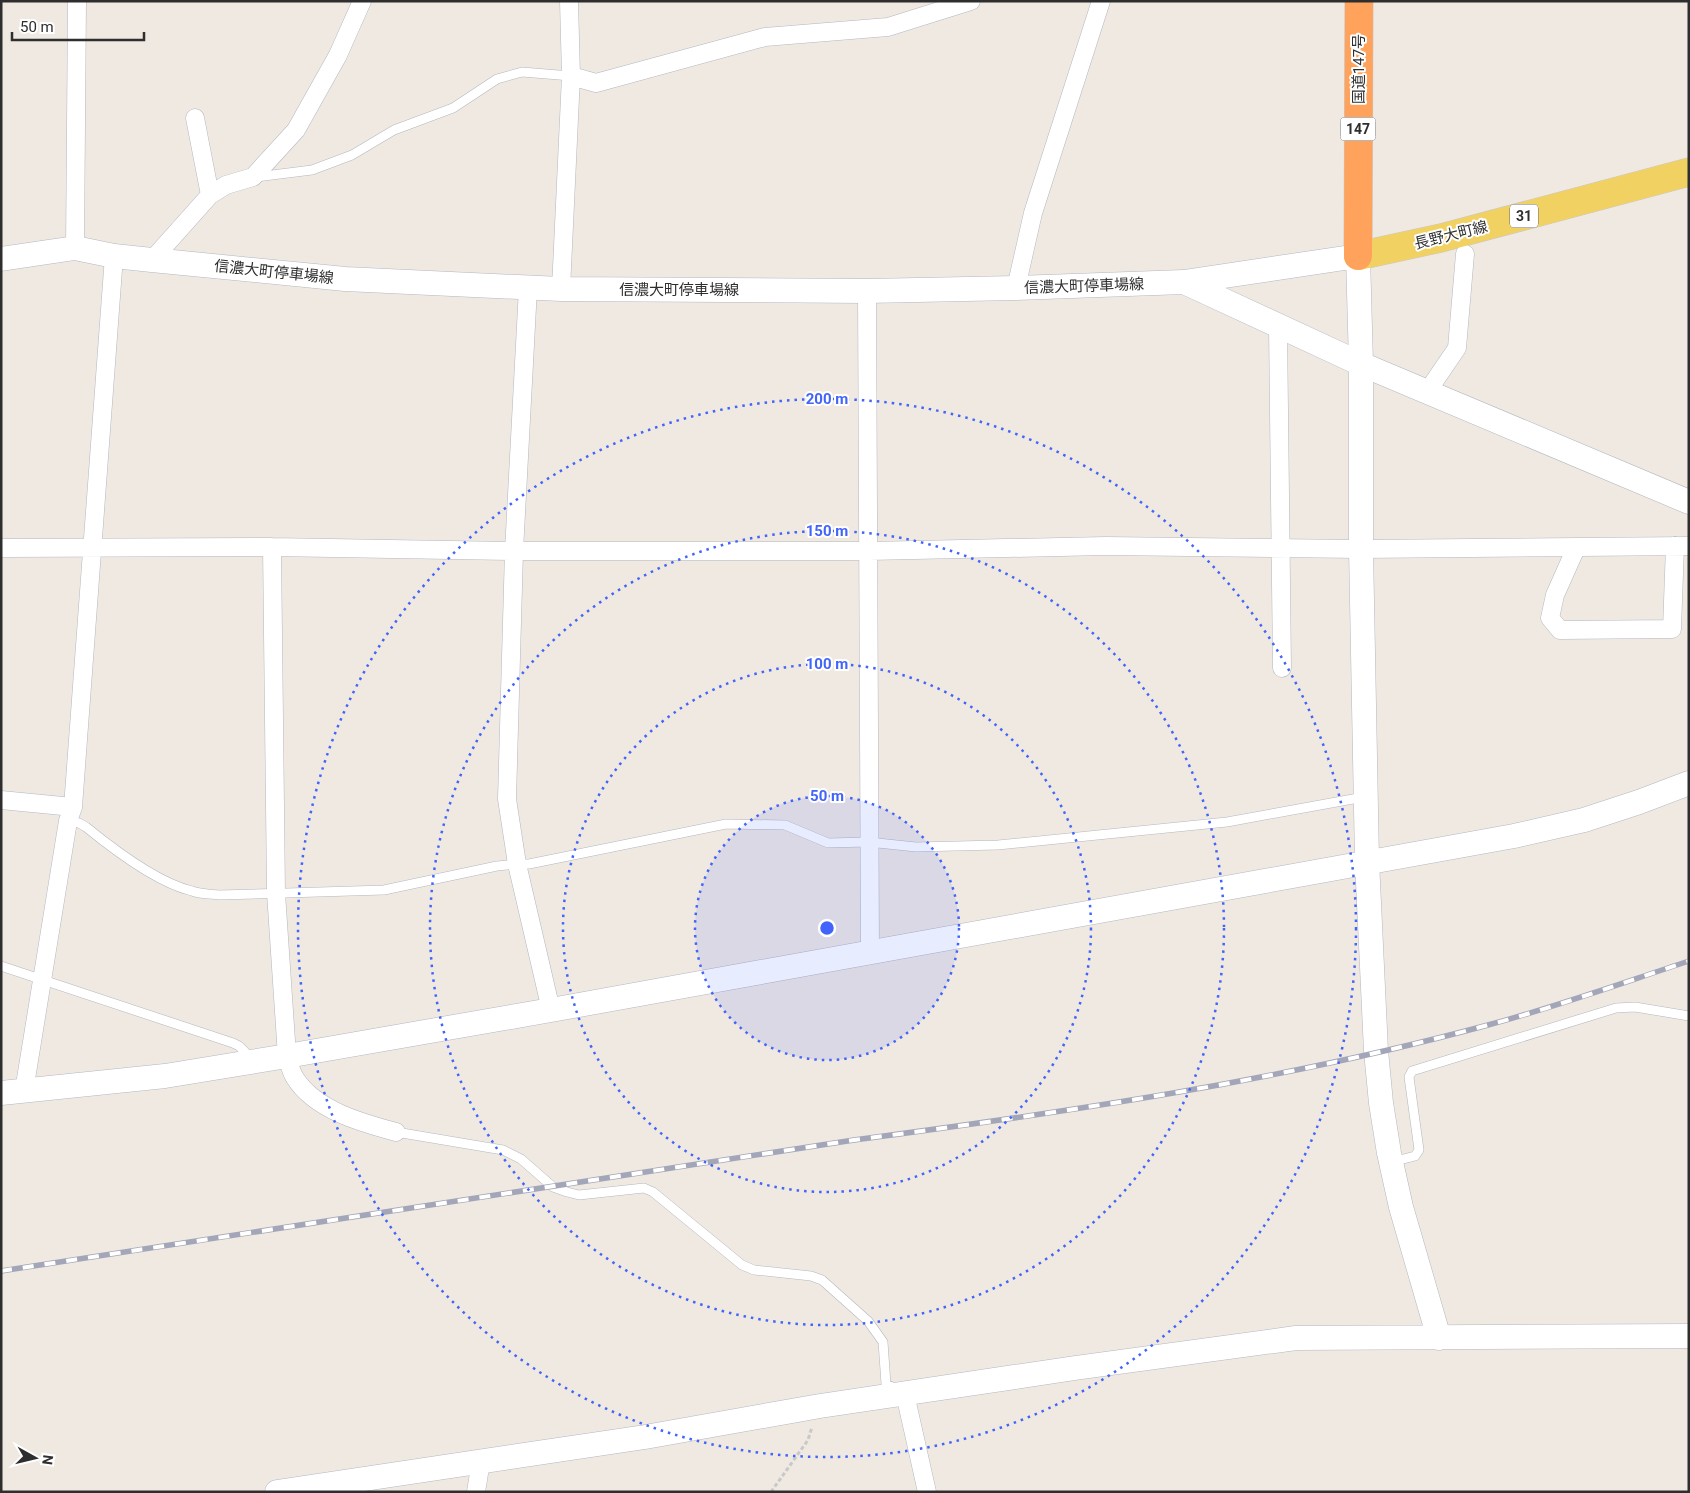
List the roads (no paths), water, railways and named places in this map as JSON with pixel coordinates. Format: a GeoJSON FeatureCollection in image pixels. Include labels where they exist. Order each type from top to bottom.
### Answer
{"type":"FeatureCollection","features":[{"type":"Feature","properties":{"kind":"highway","name":"国道147号"},"geometry":{"type":"LineString","coordinates":[[1358,256],[1359,1]]}},
{"type":"Feature","properties":{"kind":"main road","name":"長野大町線"},"geometry":{"type":"LineString","coordinates":[[1358,256],[1441,238],[1689,172]]}},
{"type":"Feature","properties":{"kind":"street"},"geometry":{"type":"LineString","coordinates":[[75,248],[78,1]]}},
{"type":"Feature","properties":{"kind":"street"},"geometry":{"type":"LineString","coordinates":[[152,260],[210,195],[226,185],[253,177],[296,130],[338,55],[362,1]]}},
{"type":"Feature","properties":{"kind":"street"},"geometry":{"type":"LineString","coordinates":[[561,289],[571,76],[569,1]]}},
{"type":"Feature","properties":{"kind":"street"},"geometry":{"type":"LineString","coordinates":[[571,76],[596,83],[765,38],[888,27],[971,1]]}},
{"type":"Feature","properties":{"kind":"street"},"geometry":{"type":"LineString","coordinates":[[1016,288],[1033,213],[1101,1]]}},
{"type":"Feature","properties":{"kind":"street"},"geometry":{"type":"LineString","coordinates":[[195,118],[210,195]]}},
{"type":"Feature","properties":{"kind":"street","name":"信濃大町停車場線"},"geometry":{"type":"LineString","coordinates":[[1,259],[75,248],[114,256],[345,279],[561,289],[866,291],[1184,282],[1358,256]]}},
{"type":"Feature","properties":{"kind":"street"},"geometry":{"type":"LineString","coordinates":[[1427,392],[1457,348],[1465,254]]}},
{"type":"Feature","properties":{"kind":"street"},"geometry":{"type":"LineString","coordinates":[[114,256],[80,725],[71,814],[43,979],[13,1092],[165,1076],[287,1056],[1514,836],[1584,820],[1689,783]]}},
{"type":"Feature","properties":{"kind":"street"},"geometry":{"type":"LineString","coordinates":[[1358,256],[1367,861],[1376,1051],[1381,1103],[1401,1207],[1440,1338]]}},
{"type":"Feature","properties":{"kind":"street"},"geometry":{"type":"LineString","coordinates":[[1184,282],[1361,364],[1689,502]]}},
{"type":"Feature","properties":{"kind":"street"},"geometry":{"type":"LineString","coordinates":[[528,288],[514,551],[507,798],[517,864],[551,1010]]}},
{"type":"Feature","properties":{"kind":"street"},"geometry":{"type":"LineString","coordinates":[[866,291],[870,952]]}},
{"type":"Feature","properties":{"kind":"street"},"geometry":{"type":"LineString","coordinates":[[1278,326],[1282,668]]}},
{"type":"Feature","properties":{"kind":"street"},"geometry":{"type":"LineString","coordinates":[[1,548],[272,547],[514,551],[868,550],[1105,546],[1361,549],[1682,546],[1672,629],[1560,630],[1550,618],[1556,595],[1576,548]]}},
{"type":"Feature","properties":{"kind":"street"},"geometry":{"type":"LineString","coordinates":[[272,547],[276,893],[287,1056],[294,1077],[307,1094],[358,1122],[396,1132]]}},
{"type":"Feature","properties":{"kind":"street"},"geometry":{"type":"LineString","coordinates":[[1,800],[71,814]]}},
{"type":"Feature","properties":{"kind":"street"},"geometry":{"type":"LineString","coordinates":[[277,1492],[645,1437],[820,1406],[1075,1368],[1296,1338],[1689,1336]]}},
{"type":"Feature","properties":{"kind":"street"},"geometry":{"type":"LineString","coordinates":[[905,1394],[927,1492]]}},
{"type":"Feature","properties":{"kind":"street"},"geometry":{"type":"LineString","coordinates":[[476,1492],[481,1461]]}},
{"type":"Feature","properties":{"kind":"lane"},"geometry":{"type":"LineString","coordinates":[[253,177],[312,170],[344,158],[394,130],[453,108],[497,79],[522,72],[571,76]]}},
{"type":"Feature","properties":{"kind":"lane"},"geometry":{"type":"LineString","coordinates":[[71,814],[79,823],[132,861],[168,882],[192,892],[219,895],[384,890],[497,866],[529,864],[726,824],[785,825],[828,843],[868,842],[916,847],[998,845],[1227,822],[1366,797]]}},
{"type":"Feature","properties":{"kind":"lane"},"geometry":{"type":"LineString","coordinates":[[1,966],[232,1043],[239,1046],[254,1061]]}},
{"type":"Feature","properties":{"kind":"lane"},"geometry":{"type":"LineString","coordinates":[[1391,1162],[1415,1156],[1419,1150],[1408,1077],[1412,1071],[1616,1008],[1635,1007],[1689,1016]]}},
{"type":"Feature","properties":{"kind":"lane"},"geometry":{"type":"LineString","coordinates":[[396,1132],[504,1150],[521,1158],[553,1187],[566,1192],[579,1195],[644,1188],[653,1192],[742,1265],[754,1270],[811,1276],[822,1280],[868,1321],[883,1342],[886,1384],[905,1394]]}},
{"type":"Feature","properties":{"kind":"railway"},"geometry":{"type":"LineString","coordinates":[[1,1271],[854,1140],[1094,1106],[1253,1079],[1332,1063],[1488,1025],[1564,1003],[1689,961]]}}]}
